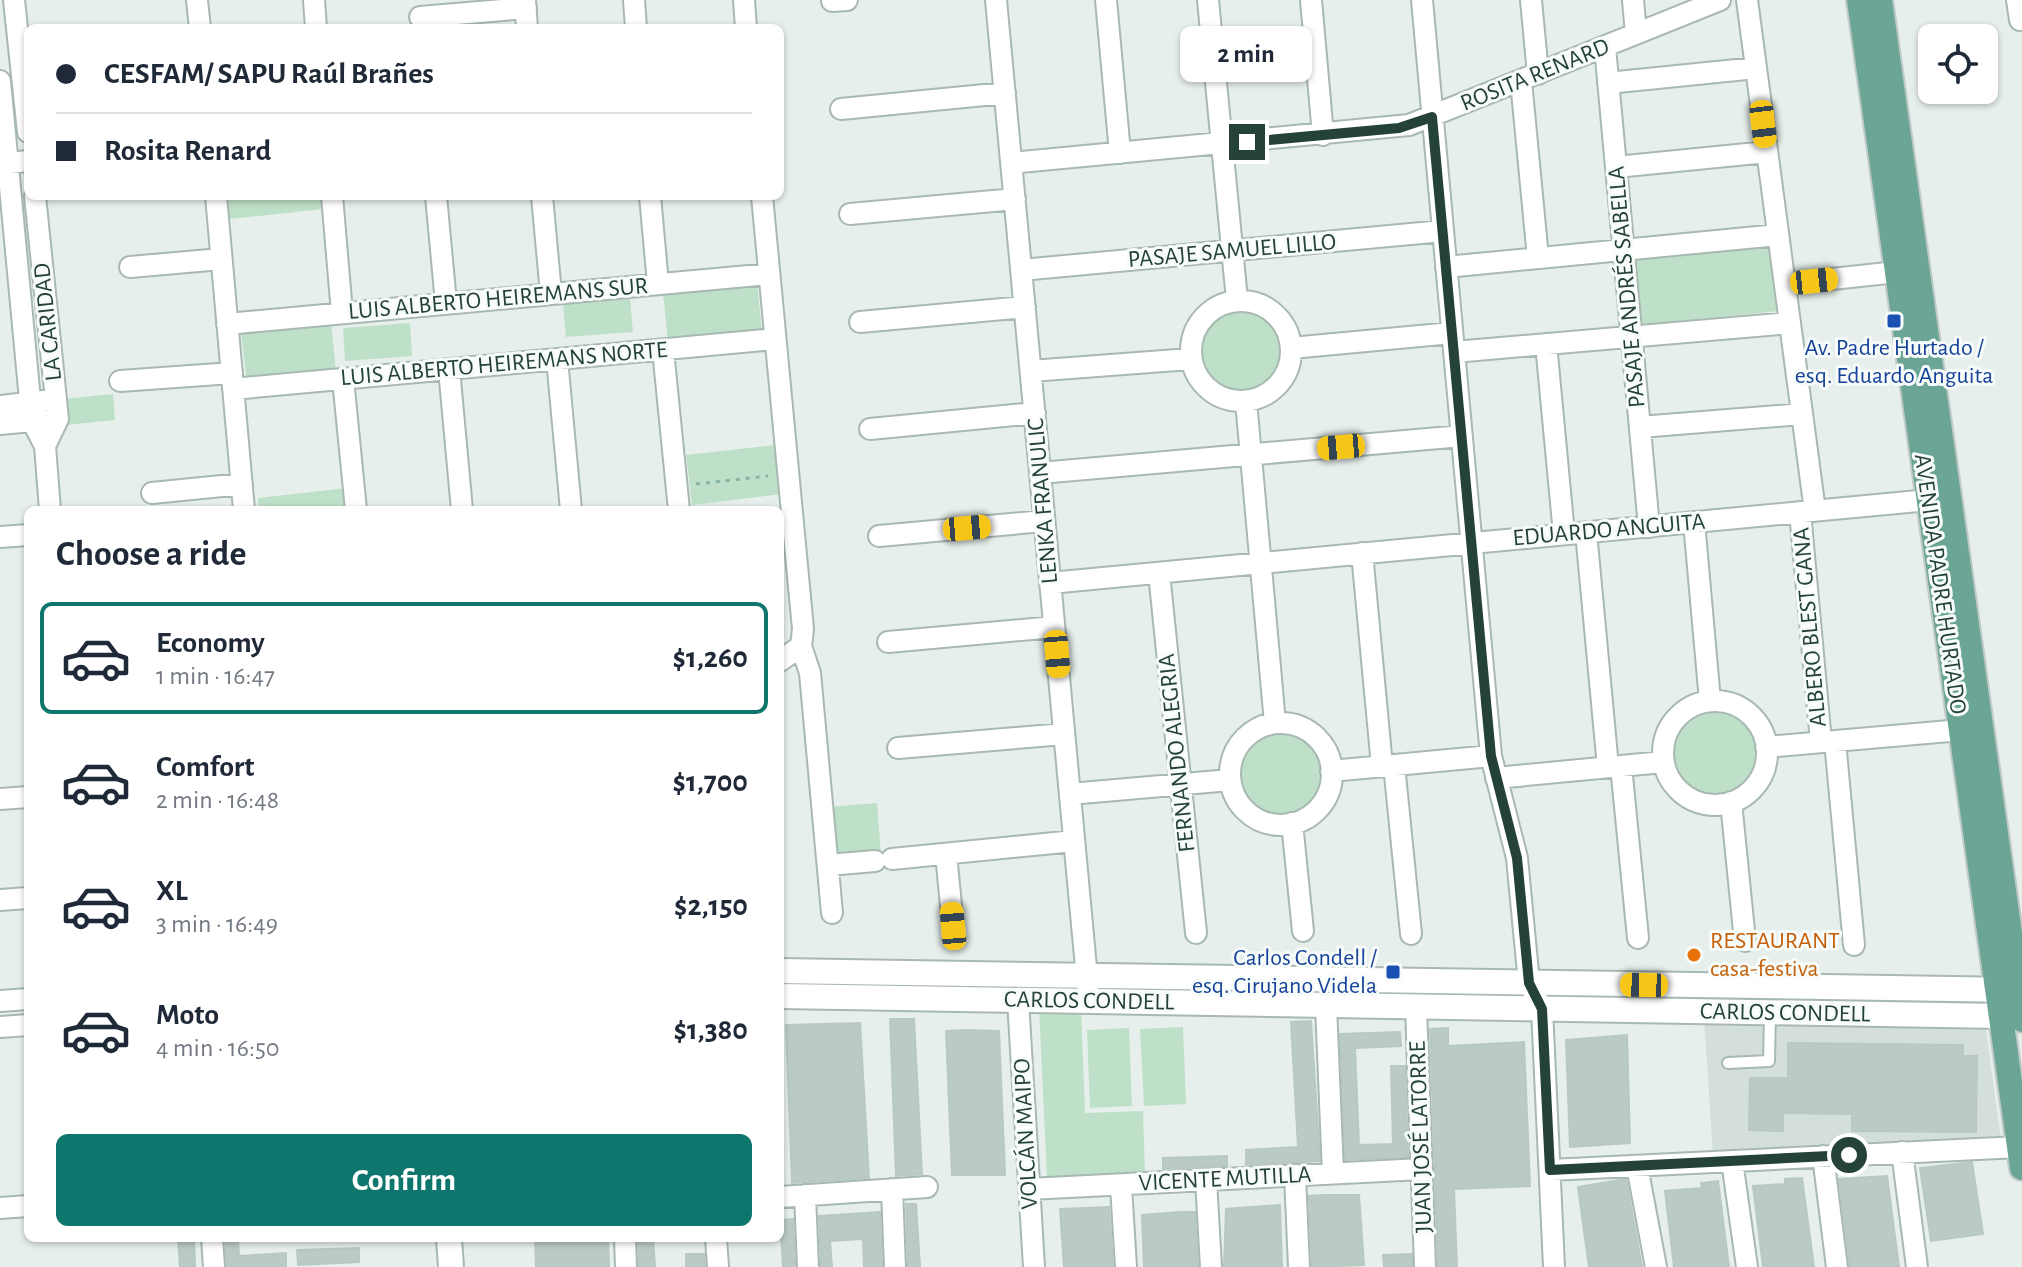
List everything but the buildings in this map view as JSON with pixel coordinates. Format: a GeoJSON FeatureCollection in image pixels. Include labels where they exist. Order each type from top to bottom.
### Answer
{"type":"FeatureCollection","features":[{"type":"Feature","properties":{"kind":"main road","name":"AVENIDA PADRE HURTADO"},"geometry":{"type":"LineString","coordinates":[[1859,0],[1961,730],[2005,905]]}},
{"type":"Feature","properties":{"kind":"main road","name":"AVENIDA PADRE HURTADO"},"geometry":{"type":"LineString","coordinates":[[1880,0],[2005,905],[2021,1157]]}},
{"type":"Feature","properties":{"kind":"street"},"geometry":{"type":"LineString","coordinates":[[14,0],[24,94]]}},
{"type":"Feature","properties":{"kind":"street"},"geometry":{"type":"LineString","coordinates":[[197,0],[200,24]]}},
{"type":"Feature","properties":{"kind":"street"},"geometry":{"type":"LineString","coordinates":[[314,0],[316,24]]}},
{"type":"Feature","properties":{"kind":"street"},"geometry":{"type":"LineString","coordinates":[[634,0],[636,24]]}},
{"type":"Feature","properties":{"kind":"street"},"geometry":{"type":"LineString","coordinates":[[744,0],[746,24]]}},
{"type":"Feature","properties":{"kind":"street","name":"LENKA FRANULIC"},"geometry":{"type":"LineString","coordinates":[[996,0],[1089,1001]]}},
{"type":"Feature","properties":{"kind":"street"},"geometry":{"type":"LineString","coordinates":[[1106,0],[1120,153]]}},
{"type":"Feature","properties":{"kind":"street"},"geometry":{"type":"LineString","coordinates":[[1208,0],[1237,300]]}},
{"type":"Feature","properties":{"kind":"street"},"geometry":{"type":"LineString","coordinates":[[1311,0],[1323,135]]}},
{"type":"Feature","properties":{"kind":"street"},"geometry":{"type":"LineString","coordinates":[[1422,0],[1491,756],[1517,858],[1529,983],[1542,1009],[1554,1267]]}},
{"type":"Feature","properties":{"kind":"street"},"geometry":{"type":"LineString","coordinates":[[1531,0],[1530,77],[1538,258]]}},
{"type":"Feature","properties":{"kind":"street"},"geometry":{"type":"LineString","coordinates":[[1633,0],[1636,34]]}},
{"type":"Feature","properties":{"kind":"street","name":"ROSITA RENARD"},"geometry":{"type":"LineString","coordinates":[[1011,163],[1399,128],[1720,0]]}},
{"type":"Feature","properties":{"kind":"street","name":"ALBERO BLEST GANA"},"geometry":{"type":"LineString","coordinates":[[1747,0],[1802,414],[1807,512],[1828,742],[1854,945]]}},
{"type":"Feature","properties":{"kind":"street"},"geometry":{"type":"LineString","coordinates":[[420,15],[526,12]]}},
{"type":"Feature","properties":{"kind":"street","name":"PASAJE ANDRÉS SABELLA"},"geometry":{"type":"LineString","coordinates":[[1605,47],[1649,527]]}},
{"type":"Feature","properties":{"kind":"street"},"geometry":{"type":"LineString","coordinates":[[1608,83],[1756,68]]}},
{"type":"Feature","properties":{"kind":"street","name":"LA CARIDAD"},"geometry":{"type":"LineString","coordinates":[[0,81],[12,163],[10,284],[23,313],[32,412],[45,446],[50,506]]}},
{"type":"Feature","properties":{"kind":"street"},"geometry":{"type":"LineString","coordinates":[[841,109],[1005,93]]}},
{"type":"Feature","properties":{"kind":"street"},"geometry":{"type":"LineString","coordinates":[[1616,167],[1767,152]]}},
{"type":"Feature","properties":{"kind":"street"},"geometry":{"type":"LineString","coordinates":[[850,214],[1015,199]]}},
{"type":"Feature","properties":{"kind":"street","name":"LA CARIDAD"},"geometry":{"type":"LineString","coordinates":[[35,200],[57,410]]}},
{"type":"Feature","properties":{"kind":"street"},"geometry":{"type":"LineString","coordinates":[[216,200],[244,506]]}},
{"type":"Feature","properties":{"kind":"street"},"geometry":{"type":"LineString","coordinates":[[332,200],[342,313]]}},
{"type":"Feature","properties":{"kind":"street"},"geometry":{"type":"LineString","coordinates":[[436,200],[446,303]]}},
{"type":"Feature","properties":{"kind":"street"},"geometry":{"type":"LineString","coordinates":[[542,200],[551,294]]}},
{"type":"Feature","properties":{"kind":"street"},"geometry":{"type":"LineString","coordinates":[[650,200],[658,284]]}},
{"type":"Feature","properties":{"kind":"street"},"geometry":{"type":"LineString","coordinates":[[762,200],[803,629],[801,646],[810,673],[832,913]]}},
{"type":"Feature","properties":{"kind":"street","name":"PASAJE SAMUEL LILLO"},"geometry":{"type":"LineString","coordinates":[[1021,270],[1443,231]]}},
{"type":"Feature","properties":{"kind":"street"},"geometry":{"type":"LineString","coordinates":[[1446,267],[1778,235]]}},
{"type":"Feature","properties":{"kind":"street"},"geometry":{"type":"LineString","coordinates":[[130,267],[221,259]]}},
{"type":"Feature","properties":{"kind":"street"},"geometry":{"type":"LineString","coordinates":[[1785,284],[1897,272]]}},
{"type":"Feature","properties":{"kind":"street","name":"LUIS ALBERTO HEIREMANS SUR"},"geometry":{"type":"LineString","coordinates":[[227,324],[769,274]]}},
{"type":"Feature","properties":{"kind":"street"},"geometry":{"type":"LineString","coordinates":[[1237,300],[1270,309],[1285,326],[1291,348],[1286,373],[1279,383],[1270,392],[1246,401],[1221,397],[1210,391],[1194,371],[1190,359],[1192,335],[1205,315],[1225,302],[1237,300]]}},
{"type":"Feature","properties":{"kind":"street"},"geometry":{"type":"LineString","coordinates":[[860,322],[1025,307]]}},
{"type":"Feature","properties":{"kind":"street"},"geometry":{"type":"LineString","coordinates":[[23,313],[47,312]]}},
{"type":"Feature","properties":{"kind":"street"},"geometry":{"type":"LineString","coordinates":[[1291,348],[1453,343],[1546,344],[1790,323]]}},
{"type":"Feature","properties":{"kind":"street","name":"LUIS ALBERTO HEIREMANS NORTE"},"geometry":{"type":"LineString","coordinates":[[120,381],[343,379],[775,339]]}},
{"type":"Feature","properties":{"kind":"street"},"geometry":{"type":"LineString","coordinates":[[1546,344],[1564,534]]}},
{"type":"Feature","properties":{"kind":"street"},"geometry":{"type":"LineString","coordinates":[[663,350],[679,506]]}},
{"type":"Feature","properties":{"kind":"street"},"geometry":{"type":"LineString","coordinates":[[557,359],[571,506]]}},
{"type":"Feature","properties":{"kind":"street"},"geometry":{"type":"LineString","coordinates":[[1031,371],[1190,359]]}},
{"type":"Feature","properties":{"kind":"street"},"geometry":{"type":"LineString","coordinates":[[449,369],[462,506]]}},
{"type":"Feature","properties":{"kind":"street"},"geometry":{"type":"LineString","coordinates":[[343,379],[356,506]]}},
{"type":"Feature","properties":{"kind":"street"},"geometry":{"type":"LineString","coordinates":[[1246,401],[1275,723]]}},
{"type":"Feature","properties":{"kind":"street"},"geometry":{"type":"LineString","coordinates":[[0,406],[32,412],[57,410],[45,446]]}},
{"type":"Feature","properties":{"kind":"street"},"geometry":{"type":"LineString","coordinates":[[0,424],[32,412]]}},
{"type":"Feature","properties":{"kind":"street"},"geometry":{"type":"LineString","coordinates":[[870,429],[1035,413]]}},
{"type":"Feature","properties":{"kind":"street"},"geometry":{"type":"LineString","coordinates":[[1640,427],[1802,414]]}},
{"type":"Feature","properties":{"kind":"street"},"geometry":{"type":"LineString","coordinates":[[1040,473],[1462,436]]}},
{"type":"Feature","properties":{"kind":"street"},"geometry":{"type":"LineString","coordinates":[[152,493],[242,484]]}},
{"type":"Feature","properties":{"kind":"street","name":"EDUARDO ANGUITA"},"geometry":{"type":"LineString","coordinates":[[1050,583],[1929,500]]}},
{"type":"Feature","properties":{"kind":"street"},"geometry":{"type":"LineString","coordinates":[[879,536],[1044,521]]}},
{"type":"Feature","properties":{"kind":"street"},"geometry":{"type":"LineString","coordinates":[[1694,522],[1710,701]]}},
{"type":"Feature","properties":{"kind":"street"},"geometry":{"type":"LineString","coordinates":[[1586,532],[1638,938]]}},
{"type":"Feature","properties":{"kind":"street"},"geometry":{"type":"LineString","coordinates":[[0,537],[24,535]]}},
{"type":"Feature","properties":{"kind":"street"},"geometry":{"type":"LineString","coordinates":[[1362,553],[1411,934]]}},
{"type":"Feature","properties":{"kind":"street","name":"FERNANDO ALEGRIA"},"geometry":{"type":"LineString","coordinates":[[1159,573],[1196,933]]}},
{"type":"Feature","properties":{"kind":"street"},"geometry":{"type":"LineString","coordinates":[[888,642],[1054,627]]}},
{"type":"Feature","properties":{"kind":"street"},"geometry":{"type":"LineString","coordinates":[[784,658],[801,646]]}},
{"type":"Feature","properties":{"kind":"street"},"geometry":{"type":"LineString","coordinates":[[1710,701],[1730,703],[1748,713],[1760,728],[1766,747],[1765,767],[1755,785],[1731,802],[1709,804],[1688,797],[1672,782],[1663,762],[1664,740],[1673,721],[1690,707],[1710,701]]}},
{"type":"Feature","properties":{"kind":"street"},"geometry":{"type":"LineString","coordinates":[[1275,723],[1298,726],[1318,739],[1330,759],[1331,771],[1324,800],[1310,815],[1292,823],[1268,823],[1247,812],[1230,780],[1237,747],[1253,731],[1275,723]]}},
{"type":"Feature","properties":{"kind":"street"},"geometry":{"type":"LineString","coordinates":[[1766,747],[1961,730]]}},
{"type":"Feature","properties":{"kind":"street"},"geometry":{"type":"LineString","coordinates":[[898,748],[1064,734]]}},
{"type":"Feature","properties":{"kind":"street"},"geometry":{"type":"LineString","coordinates":[[1331,771],[1491,756]]}},
{"type":"Feature","properties":{"kind":"street"},"geometry":{"type":"LineString","coordinates":[[1496,778],[1663,762]]}},
{"type":"Feature","properties":{"kind":"street"},"geometry":{"type":"LineString","coordinates":[[1070,794],[1230,780]]}},
{"type":"Feature","properties":{"kind":"street"},"geometry":{"type":"LineString","coordinates":[[0,799],[24,797]]}},
{"type":"Feature","properties":{"kind":"street"},"geometry":{"type":"LineString","coordinates":[[1731,802],[1745,941]]}},
{"type":"Feature","properties":{"kind":"street"},"geometry":{"type":"LineString","coordinates":[[1292,823],[1303,931]]}},
{"type":"Feature","properties":{"kind":"street"},"geometry":{"type":"LineString","coordinates":[[828,865],[1074,841]]}},
{"type":"Feature","properties":{"kind":"street"},"geometry":{"type":"LineString","coordinates":[[946,854],[953,926]]}},
{"type":"Feature","properties":{"kind":"street"},"geometry":{"type":"LineString","coordinates":[[0,900],[24,898]]}},
{"type":"Feature","properties":{"kind":"street","name":"CARLOS CONDELL"},"geometry":{"type":"LineString","coordinates":[[784,971],[1529,983],[2012,1005]]}},
{"type":"Feature","properties":{"kind":"street","name":"CARLOS CONDELL"},"geometry":{"type":"LineString","coordinates":[[784,996],[1770,1013],[2012,1005]]}},
{"type":"Feature","properties":{"kind":"street"},"geometry":{"type":"LineString","coordinates":[[0,1001],[24,999]]}},
{"type":"Feature","properties":{"kind":"street","name":"VOLCÁN MAIPO"},"geometry":{"type":"LineString","coordinates":[[1018,1000],[1034,1267]]}},
{"type":"Feature","properties":{"kind":"street"},"geometry":{"type":"LineString","coordinates":[[1326,1005],[1333,1173]]}},
{"type":"Feature","properties":{"kind":"street","name":"JUAN JOSÉ LATORRE"},"geometry":{"type":"LineString","coordinates":[[1416,1007],[1425,1267]]}},
{"type":"Feature","properties":{"kind":"street"},"geometry":{"type":"LineString","coordinates":[[0,1027],[24,1025]]}},
{"type":"Feature","properties":{"kind":"street"},"geometry":{"type":"LineString","coordinates":[[1550,1170],[1902,1152],[2021,1157]]}},
{"type":"Feature","properties":{"kind":"street"},"geometry":{"type":"LineString","coordinates":[[1902,1152],[1917,1267]]}},
{"type":"Feature","properties":{"kind":"street"},"geometry":{"type":"LineString","coordinates":[[1823,1156],[1837,1267]]}},
{"type":"Feature","properties":{"kind":"street"},"geometry":{"type":"LineString","coordinates":[[1732,1161],[1747,1267]]}},
{"type":"Feature","properties":{"kind":"street"},"geometry":{"type":"LineString","coordinates":[[1637,1166],[1656,1267]]}},
{"type":"Feature","properties":{"kind":"street","name":"VICENTE MUTILLA"},"geometry":{"type":"LineString","coordinates":[[1029,1189],[1422,1169]]}},
{"type":"Feature","properties":{"kind":"street"},"geometry":{"type":"LineString","coordinates":[[1295,1175],[1299,1267]]}},
{"type":"Feature","properties":{"kind":"street"},"geometry":{"type":"LineString","coordinates":[[1206,1180],[1211,1267]]}},
{"type":"Feature","properties":{"kind":"street"},"geometry":{"type":"LineString","coordinates":[[1121,1186],[1126,1267]]}},
{"type":"Feature","properties":{"kind":"street"},"geometry":{"type":"LineString","coordinates":[[784,1197],[927,1187]]}},
{"type":"Feature","properties":{"kind":"street"},"geometry":{"type":"LineString","coordinates":[[892,1189],[895,1267]]}},
{"type":"Feature","properties":{"kind":"street"},"geometry":{"type":"LineString","coordinates":[[805,1195],[808,1267]]}},
{"type":"Feature","properties":{"kind":"street"},"geometry":{"type":"LineString","coordinates":[[0,1208],[24,1206]]}},
{"type":"Feature","properties":{"kind":"street"},"geometry":{"type":"LineString","coordinates":[[212,1242],[214,1267]]}},
{"type":"Feature","properties":{"kind":"street"},"geometry":{"type":"LineString","coordinates":[[449,1242],[451,1267]]}},
{"type":"Feature","properties":{"kind":"street"},"geometry":{"type":"LineString","coordinates":[[625,1242],[626,1267]]}},
{"type":"Feature","properties":{"kind":"street"},"geometry":{"type":"LineString","coordinates":[[716,1242],[718,1267]]}},
{"type":"Feature","properties":{"kind":"lane"},"geometry":{"type":"LineString","coordinates":[[1728,1063],[1769,1061],[1770,1013]]}},
{"type":"Feature","properties":{"kind":"path"},"geometry":{"type":"LineString","coordinates":[[677,486],[788,474]]}},
{"type":"Feature","properties":{"kind":"shaded area"},"geometry":{"type":"Polygon","coordinates":[[[1704,1016],[1985,1022],[2001,1141],[1713,1158],[1704,1016]]]}},
{"type":"Feature","properties":{"kind":"green space"},"geometry":{"type":"Polygon","coordinates":[[[228,200],[323,200],[324,209],[230,219],[228,200]]]}},
{"type":"Feature","properties":{"kind":"green space"},"geometry":{"type":"Polygon","coordinates":[[[1772,241],[1779,311],[1639,325],[1633,255],[1772,241]]]}},
{"type":"Feature","properties":{"kind":"green space"},"geometry":{"type":"Polygon","coordinates":[[[757,283],[762,332],[668,342],[663,293],[757,283]]]}},
{"type":"Feature","properties":{"kind":"green space"},"geometry":{"type":"Polygon","coordinates":[[[630,299],[633,332],[566,337],[563,304],[630,299]]]}},
{"type":"Feature","properties":{"kind":"green space"},"geometry":{"type":"Polygon","coordinates":[[[1241,307],[1257,310],[1271,319],[1280,333],[1283,349],[1280,365],[1271,379],[1257,388],[1241,391],[1225,388],[1211,379],[1202,365],[1199,349],[1202,333],[1211,319],[1225,310],[1241,307]]]}},
{"type":"Feature","properties":{"kind":"green space"},"geometry":{"type":"Polygon","coordinates":[[[331,322],[336,371],[247,382],[241,332],[331,322]]]}},
{"type":"Feature","properties":{"kind":"green space"},"geometry":{"type":"Polygon","coordinates":[[[410,323],[412,356],[345,361],[343,328],[410,323]]]}},
{"type":"Feature","properties":{"kind":"green space"},"geometry":{"type":"Polygon","coordinates":[[[113,394],[115,420],[66,425],[63,399],[113,394]]]}},
{"type":"Feature","properties":{"kind":"green space"},"geometry":{"type":"Polygon","coordinates":[[[776,445],[782,494],[692,505],[686,455],[776,445]]]}},
{"type":"Feature","properties":{"kind":"green space"},"geometry":{"type":"Polygon","coordinates":[[[347,488],[349,506],[259,506],[258,498],[347,488]]]}},
{"type":"Feature","properties":{"kind":"green space"},"geometry":{"type":"Polygon","coordinates":[[[1715,710],[1731,713],[1745,722],[1754,736],[1757,752],[1754,768],[1745,782],[1731,791],[1715,794],[1699,791],[1685,782],[1676,768],[1673,752],[1676,736],[1685,722],[1699,713],[1715,710]]]}},
{"type":"Feature","properties":{"kind":"green space"},"geometry":{"type":"Polygon","coordinates":[[[1281,730],[1297,733],[1311,742],[1320,756],[1323,772],[1320,788],[1311,802],[1297,811],[1281,814],[1265,811],[1251,802],[1242,788],[1239,772],[1242,756],[1251,742],[1265,733],[1281,730]]]}},
{"type":"Feature","properties":{"kind":"green space"},"geometry":{"type":"Polygon","coordinates":[[[877,803],[881,855],[831,859],[827,807],[877,803]]]}},
{"type":"Feature","properties":{"kind":"green space"},"geometry":{"type":"Polygon","coordinates":[[[1081,1006],[1085,1113],[1143,1111],[1145,1172],[1047,1177],[1039,1008],[1081,1006]]]}},
{"type":"Feature","properties":{"kind":"green space"},"geometry":{"type":"Polygon","coordinates":[[[1183,1027],[1186,1104],[1144,1106],[1140,1029],[1183,1027]]]}},
{"type":"Feature","properties":{"kind":"green space"},"geometry":{"type":"Polygon","coordinates":[[[1129,1028],[1132,1106],[1090,1108],[1087,1030],[1129,1028]]]}},
{"type":"Feature","properties":{"kind":"place","name":"Av. Padre Hurtado / esq. Eduardo Anguita"},"geometry":{"type":"Point","coordinates":[1894,321]}},
{"type":"Feature","properties":{"kind":"place","name":"RESTAURANT casa-festiva"},"geometry":{"type":"Point","coordinates":[1694,955]}},
{"type":"Feature","properties":{"kind":"place","name":"Carlos Condell / esq. Cirujano Videla"},"geometry":{"type":"Point","coordinates":[1393,972]}},
{"type":"Feature","properties":{"kind":"route"},"geometry":{"type":"LineString","coordinates":[[1247,142],[1399,128],[1432,117],[1491,756],[1517,858],[1529,983],[1542,1009],[1550,1170],[1849,1155]]}}]}
